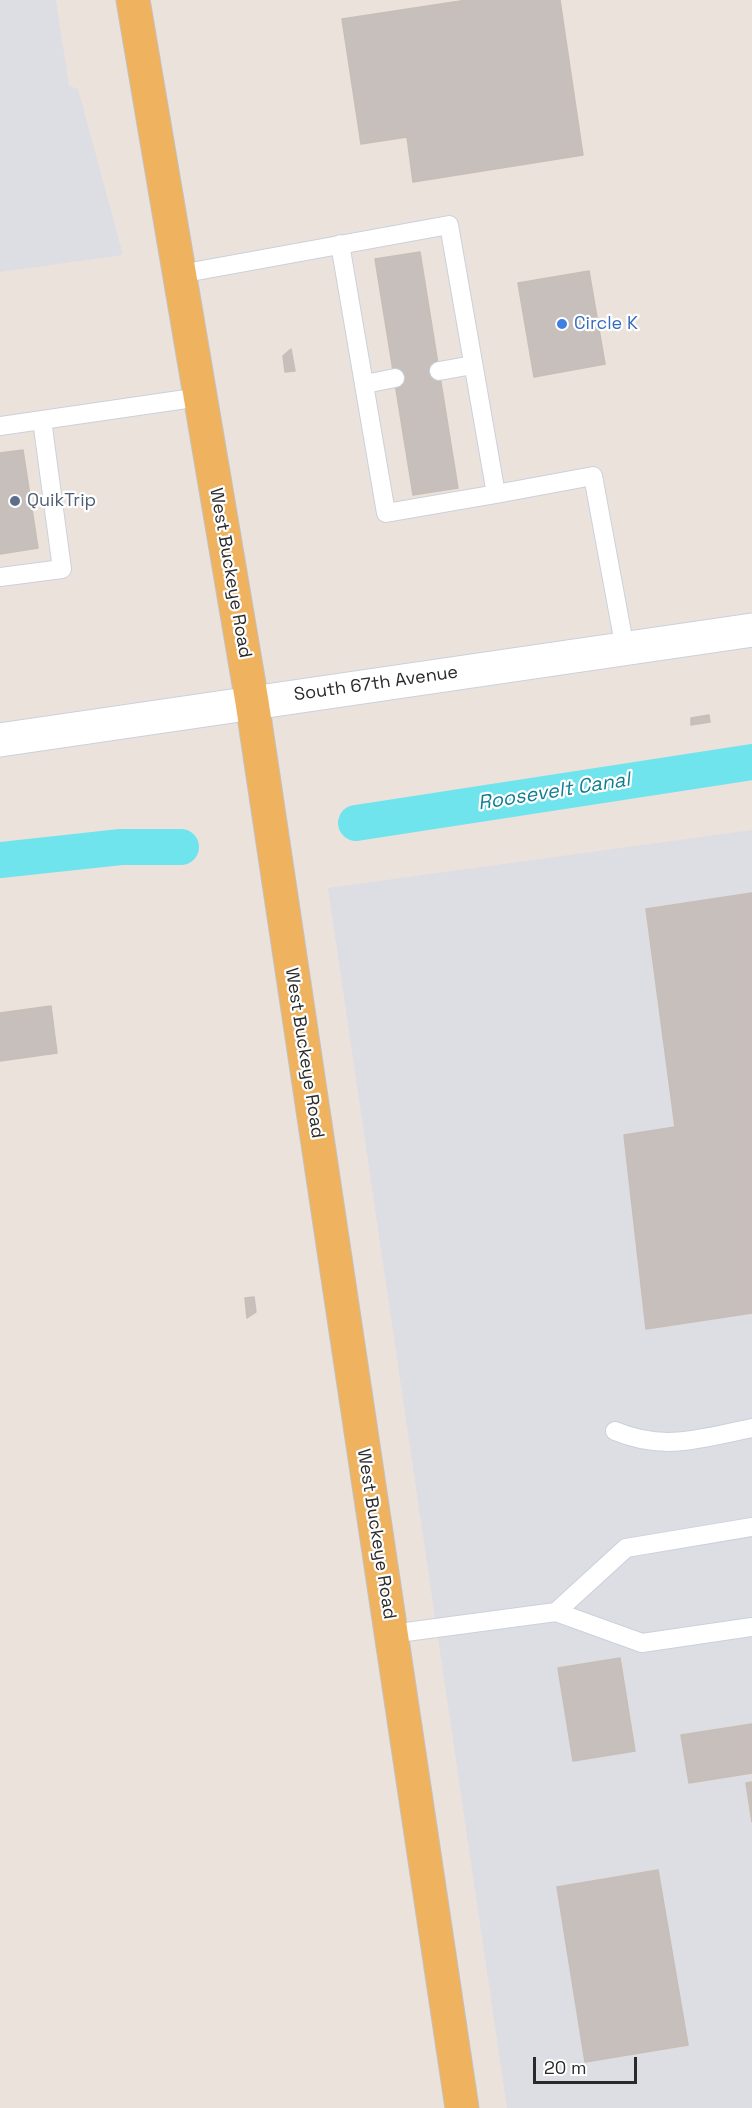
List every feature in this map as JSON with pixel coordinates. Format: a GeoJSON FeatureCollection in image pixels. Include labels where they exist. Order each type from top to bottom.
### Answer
{"type":"FeatureCollection","features":[{"type":"Feature","properties":{"kind":"main road","name":"West Buckeye Road"},"geometry":{"type":"LineString","coordinates":[[133,0],[252,702],[462,2108]]}},
{"type":"Feature","properties":{"kind":"main road","name":"South 67th Avenue"},"geometry":{"type":"LineString","coordinates":[[0,740],[752,630]]}},
{"type":"Feature","properties":{"kind":"lane"},"geometry":{"type":"LineString","coordinates":[[180,274],[449,225],[496,494]]}},
{"type":"Feature","properties":{"kind":"lane"},"geometry":{"type":"LineString","coordinates":[[340,244],[386,513],[593,476],[625,649]]}},
{"type":"Feature","properties":{"kind":"lane"},"geometry":{"type":"LineString","coordinates":[[439,371],[473,365]]}},
{"type":"Feature","properties":{"kind":"lane"},"geometry":{"type":"LineString","coordinates":[[365,384],[395,378]]}},
{"type":"Feature","properties":{"kind":"lane"},"geometry":{"type":"LineString","coordinates":[[0,426],[200,396]]}},
{"type":"Feature","properties":{"kind":"lane"},"geometry":{"type":"LineString","coordinates":[[0,577],[62,568],[42,420]]}},
{"type":"Feature","properties":{"kind":"lane"},"geometry":{"type":"LineString","coordinates":[[615,1431],[652,1443],[681,1442],[752,1428]]}},
{"type":"Feature","properties":{"kind":"lane"},"geometry":{"type":"LineString","coordinates":[[556,1612],[626,1548],[752,1527]]}},
{"type":"Feature","properties":{"kind":"lane"},"geometry":{"type":"LineString","coordinates":[[391,1634],[556,1612],[642,1643],[752,1627]]}},
{"type":"Feature","properties":{"kind":"shaded area"},"geometry":{"type":"Polygon","coordinates":[[[0,0],[56,0],[69,86],[78,89],[123,255],[0,272],[0,0]]]}},
{"type":"Feature","properties":{"kind":"shaded area"},"geometry":{"type":"Polygon","coordinates":[[[752,830],[752,2108],[507,2108],[328,888],[752,830]]]}},
{"type":"Feature","properties":{"kind":"building"},"geometry":{"type":"Polygon","coordinates":[[[467,0],[560,0],[583,155],[413,182],[407,137],[361,144],[342,19],[467,0]]]}},
{"type":"Feature","properties":{"kind":"building"},"geometry":{"type":"Polygon","coordinates":[[[420,252],[458,488],[413,495],[375,259],[420,252]]]}},
{"type":"Feature","properties":{"kind":"building","name":"Circle K"},"geometry":{"type":"Polygon","coordinates":[[[589,271],[605,364],[534,377],[518,283],[589,271]]]}},
{"type":"Feature","properties":{"kind":"building"},"geometry":{"type":"Polygon","coordinates":[[[291,349],[295,371],[285,372],[283,356],[291,349]]]}},
{"type":"Feature","properties":{"kind":"building","name":"QuikTrip"},"geometry":{"type":"Polygon","coordinates":[[[23,450],[38,548],[0,554],[0,453],[23,450]]]}},
{"type":"Feature","properties":{"kind":"building"},"geometry":{"type":"Polygon","coordinates":[[[709,715],[710,722],[691,725],[691,718],[709,715]]]}},
{"type":"Feature","properties":{"kind":"building"},"geometry":{"type":"Polygon","coordinates":[[[752,893],[752,1313],[646,1329],[624,1135],[675,1127],[646,909],[752,893]]]}},
{"type":"Feature","properties":{"kind":"building"},"geometry":{"type":"Polygon","coordinates":[[[51,1006],[57,1053],[0,1061],[0,1013],[51,1006]]]}},
{"type":"Feature","properties":{"kind":"building"},"geometry":{"type":"Polygon","coordinates":[[[254,1297],[256,1312],[247,1318],[245,1298],[254,1297]]]}},
{"type":"Feature","properties":{"kind":"building"},"geometry":{"type":"Polygon","coordinates":[[[620,1658],[635,1751],[573,1761],[558,1668],[620,1658]]]}},
{"type":"Feature","properties":{"kind":"building"},"geometry":{"type":"Polygon","coordinates":[[[752,1724],[752,1773],[689,1783],[681,1735],[752,1724]]]}},
{"type":"Feature","properties":{"kind":"building"},"geometry":{"type":"Polygon","coordinates":[[[752,1782],[752,1822],[746,1783],[752,1782]]]}},
{"type":"Feature","properties":{"kind":"building"},"geometry":{"type":"Polygon","coordinates":[[[658,1870],[688,2045],[585,2062],[557,1887],[658,1870]]]}},
{"type":"Feature","properties":{"kind":"waterway","name":"Roosevelt Canal"},"geometry":{"type":"LineString","coordinates":[[356,823],[752,762]]}},
{"type":"Feature","properties":{"kind":"waterway","name":"Roosevelt Canal"},"geometry":{"type":"LineString","coordinates":[[0,860],[121,847],[181,847]]}},
{"type":"Feature","properties":{"kind":"place","name":"Circle K"},"geometry":{"type":"Point","coordinates":[562,324]}},
{"type":"Feature","properties":{"kind":"place","name":"QuikTrip"},"geometry":{"type":"Point","coordinates":[15,501]}}]}
